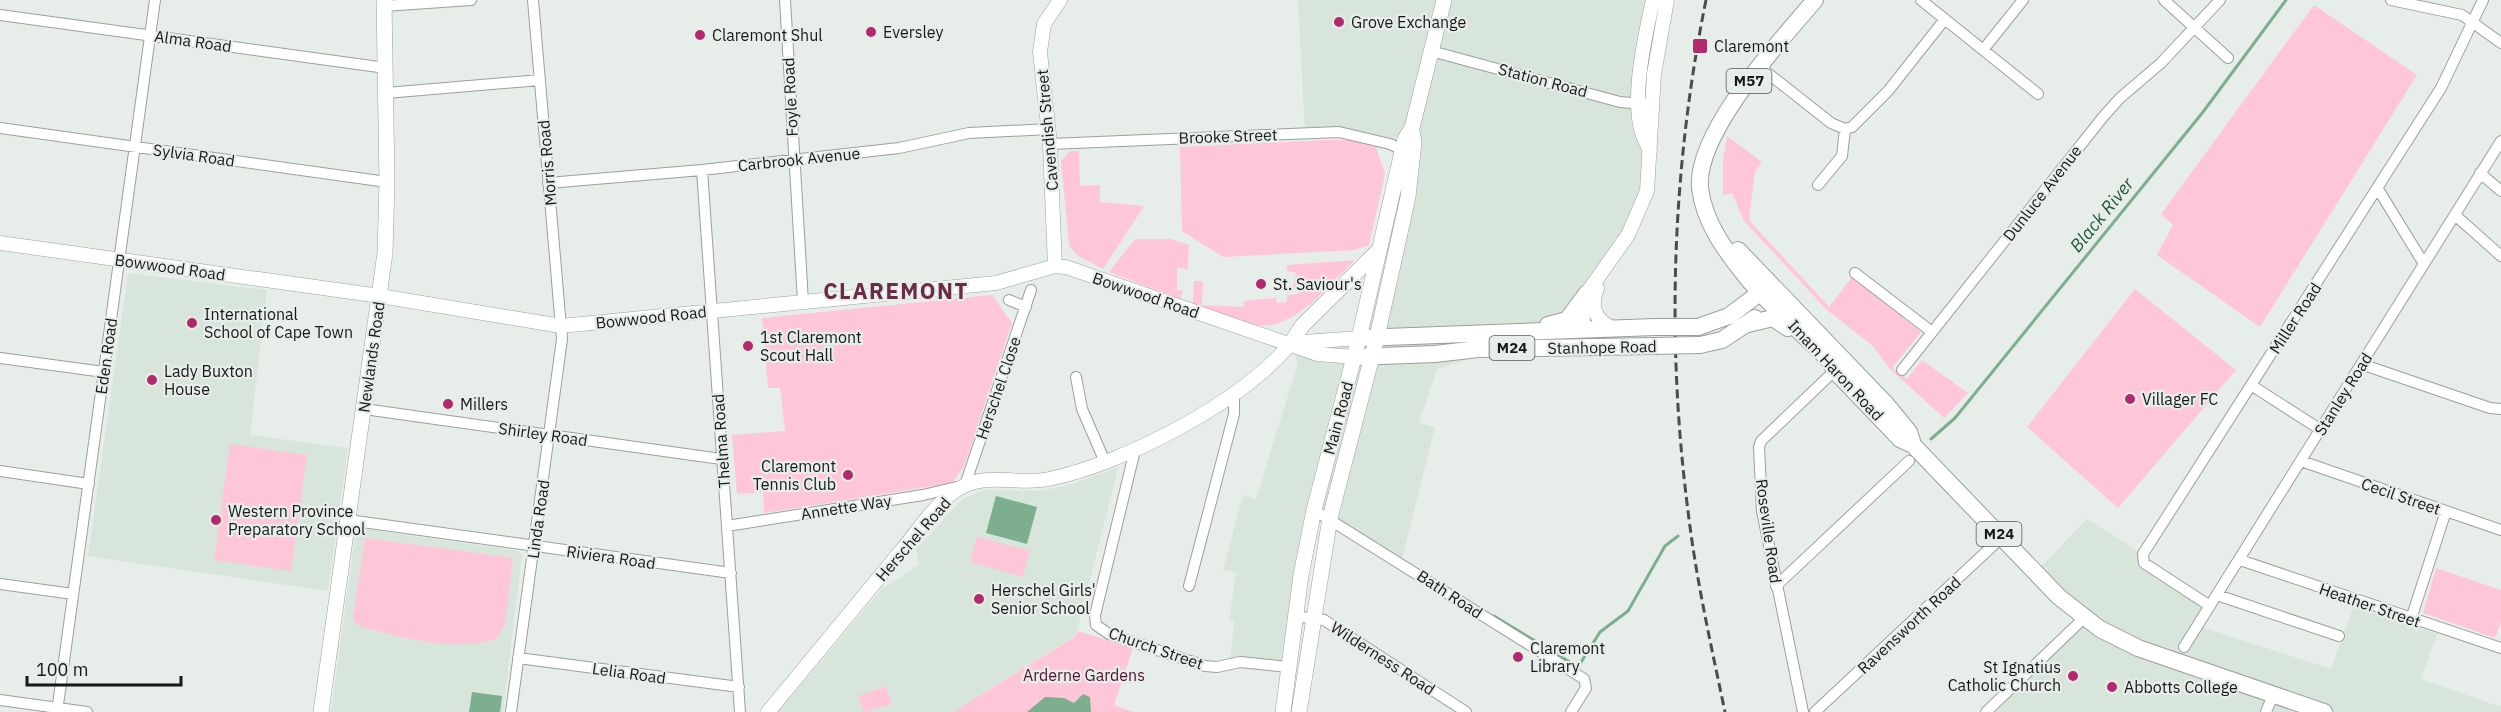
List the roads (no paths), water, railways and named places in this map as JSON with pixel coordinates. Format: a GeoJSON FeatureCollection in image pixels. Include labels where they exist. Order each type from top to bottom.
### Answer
{"type":"FeatureCollection","features":[{"type":"Feature","properties":{"kind":"main road","name":"Main Road"},"geometry":{"type":"LineString","coordinates":[[1282,712],[1295,616],[1314,510],[1380,248],[1408,152],[1444,0]]}},
{"type":"Feature","properties":{"kind":"main road","name":"M57"},"geometry":{"type":"LineString","coordinates":[[1771,294],[1737,265],[1715,233],[1702,199],[1700,176],[1709,147],[1730,107],[1815,0]]}},
{"type":"Feature","properties":{"kind":"main road","name":"Newlands Road"},"geometry":{"type":"LineString","coordinates":[[321,712],[386,242],[384,3]]}},
{"type":"Feature","properties":{"kind":"main road"},"geometry":{"type":"LineString","coordinates":[[1709,147],[1714,200],[1722,223],[1737,248],[1771,294]]}},
{"type":"Feature","properties":{"kind":"main road","name":"Main Road"},"geometry":{"type":"LineString","coordinates":[[1299,712],[1312,619],[1330,518],[1377,337],[1406,208],[1408,152]]}},
{"type":"Feature","properties":{"kind":"main road"},"geometry":{"type":"LineString","coordinates":[[1291,344],[1302,326],[1359,272],[1380,248]]}},
{"type":"Feature","properties":{"kind":"main road"},"geometry":{"type":"LineString","coordinates":[[1506,334],[1563,322],[1572,314],[1587,293]]}},
{"type":"Feature","properties":{"kind":"main road","name":"Stanhope Road"},"geometry":{"type":"LineString","coordinates":[[1372,356],[1435,354],[1478,349],[1700,345],[1722,340],[1748,324],[1771,294]]}},
{"type":"Feature","properties":{"kind":"main road","name":"Stanhope Road"},"geometry":{"type":"LineString","coordinates":[[1377,337],[1698,327],[1729,316],[1771,294]]}},
{"type":"Feature","properties":{"kind":"main road","name":"Imam Haron Road"},"geometry":{"type":"LineString","coordinates":[[1771,294],[1829,360],[1832,374],[1900,439],[1911,453],[2002,537],[2059,597],[2084,618],[2113,637],[2138,648],[2324,712]]}},
{"type":"Feature","properties":{"kind":"main road","name":"Imam Haron Road"},"geometry":{"type":"LineString","coordinates":[[1771,294],[1886,404],[1909,432],[1911,453]]}},
{"type":"Feature","properties":{"kind":"main road"},"geometry":{"type":"LineString","coordinates":[[1748,324],[1767,318],[1778,320],[1832,374]]}},
{"type":"Feature","properties":{"kind":"main road"},"geometry":{"type":"LineString","coordinates":[[1584,330],[1594,338],[1637,339],[1652,346]]}},
{"type":"Feature","properties":{"kind":"main road","name":"Bowwood Road"},"geometry":{"type":"LineString","coordinates":[[1359,338],[1377,337]]}},
{"type":"Feature","properties":{"kind":"main road","name":"Bowwood Road"},"geometry":{"type":"LineString","coordinates":[[1354,357],[1372,356]]}},
{"type":"Feature","properties":{"kind":"street","name":"Eden Road"},"geometry":{"type":"LineString","coordinates":[[57,710],[155,0]]}},
{"type":"Feature","properties":{"kind":"street"},"geometry":{"type":"LineString","coordinates":[[384,3],[471,0]]}},
{"type":"Feature","properties":{"kind":"street","name":"Morris Road"},"geometry":{"type":"LineString","coordinates":[[533,0],[561,326]]}},
{"type":"Feature","properties":{"kind":"street","name":"Foyle Road"},"geometry":{"type":"LineString","coordinates":[[785,0],[803,302]]}},
{"type":"Feature","properties":{"kind":"street","name":"Cavendish Street"},"geometry":{"type":"LineString","coordinates":[[1055,266],[1050,144],[1041,63],[1041,42],[1047,16],[1060,0]]}},
{"type":"Feature","properties":{"kind":"street"},"geometry":{"type":"LineString","coordinates":[[1921,0],[2038,94]]}},
{"type":"Feature","properties":{"kind":"street"},"geometry":{"type":"LineString","coordinates":[[1983,50],[2023,0]]}},
{"type":"Feature","properties":{"kind":"street"},"geometry":{"type":"LineString","coordinates":[[2164,0],[2228,58]]}},
{"type":"Feature","properties":{"kind":"street","name":"Dunluce Avenue"},"geometry":{"type":"LineString","coordinates":[[1902,370],[2103,117],[2120,98],[2161,63],[2220,0]]}},
{"type":"Feature","properties":{"kind":"street"},"geometry":{"type":"LineString","coordinates":[[2391,0],[2457,13],[2474,21],[2501,43]]}},
{"type":"Feature","properties":{"kind":"street","name":"Miller Road"},"geometry":{"type":"LineString","coordinates":[[2210,606],[2146,565],[2142,558],[2441,88],[2483,0]]}},
{"type":"Feature","properties":{"kind":"street"},"geometry":{"type":"LineString","coordinates":[[1584,330],[1582,312],[1587,293],[1599,280],[1628,236],[1642,207],[1648,181],[1658,45],[1658,1]]}},
{"type":"Feature","properties":{"kind":"street"},"geometry":{"type":"LineString","coordinates":[[1650,151],[1641,129],[1639,105],[1641,70],[1658,1]]}},
{"type":"Feature","properties":{"kind":"street","name":"Alma Road"},"geometry":{"type":"LineString","coordinates":[[0,15],[386,68]]}},
{"type":"Feature","properties":{"kind":"street"},"geometry":{"type":"LineString","coordinates":[[1760,67],[1831,123],[1845,129],[1852,127],[1888,91],[1945,19]]}},
{"type":"Feature","properties":{"kind":"street","name":"Station Road"},"geometry":{"type":"LineString","coordinates":[[1431,51],[1639,105]]}},
{"type":"Feature","properties":{"kind":"street"},"geometry":{"type":"LineString","coordinates":[[386,93],[540,80]]}},
{"type":"Feature","properties":{"kind":"street"},"geometry":{"type":"LineString","coordinates":[[1639,105],[1646,104],[1653,97]]}},
{"type":"Feature","properties":{"kind":"street","name":"Sylvia Road"},"geometry":{"type":"LineString","coordinates":[[0,128],[387,182]]}},
{"type":"Feature","properties":{"kind":"street","name":"Carbrook Avenue"},"geometry":{"type":"LineString","coordinates":[[548,183],[702,170],[917,146],[948,135],[1049,129]]}},
{"type":"Feature","properties":{"kind":"street"},"geometry":{"type":"LineString","coordinates":[[1818,185],[1842,156],[1845,129]]}},
{"type":"Feature","properties":{"kind":"street","name":"Brooke Street"},"geometry":{"type":"LineString","coordinates":[[1050,144],[1339,132],[1359,135],[1408,152]]}},
{"type":"Feature","properties":{"kind":"street","name":"Stanley Road"},"geometry":{"type":"LineString","coordinates":[[2184,647],[2501,141]]}},
{"type":"Feature","properties":{"kind":"street","name":"Thelma Road"},"geometry":{"type":"LineString","coordinates":[[702,170],[740,712]]}},
{"type":"Feature","properties":{"kind":"street"},"geometry":{"type":"LineString","coordinates":[[2480,173],[2501,191]]}},
{"type":"Feature","properties":{"kind":"street"},"geometry":{"type":"LineString","coordinates":[[2378,189],[2424,264]]}},
{"type":"Feature","properties":{"kind":"street"},"geometry":{"type":"LineString","coordinates":[[2455,215],[2501,256]]}},
{"type":"Feature","properties":{"kind":"street","name":"Bowwood Road"},"geometry":{"type":"LineString","coordinates":[[0,243],[380,296],[561,326],[996,283],[1055,266],[1066,267],[1317,354],[1354,357]]}},
{"type":"Feature","properties":{"kind":"street"},"geometry":{"type":"LineString","coordinates":[[1855,273],[1932,332]]}},
{"type":"Feature","properties":{"kind":"street"},"geometry":{"type":"LineString","coordinates":[[1599,280],[1593,308],[1599,320],[1612,328]]}},
{"type":"Feature","properties":{"kind":"street","name":"Herschel Close"},"geometry":{"type":"LineString","coordinates":[[965,485],[1031,290]]}},
{"type":"Feature","properties":{"kind":"street"},"geometry":{"type":"LineString","coordinates":[[1008,300],[1026,307]]}},
{"type":"Feature","properties":{"kind":"street","name":"Linda Road"},"geometry":{"type":"LineString","coordinates":[[511,712],[562,339],[561,326]]}},
{"type":"Feature","properties":{"kind":"street","name":"Bowwood Road"},"geometry":{"type":"LineString","coordinates":[[1291,344],[1359,338]]}},
{"type":"Feature","properties":{"kind":"street","name":"Herschel Road"},"geometry":{"type":"LineString","coordinates":[[768,712],[948,497],[965,485],[979,481],[1045,480],[1105,462],[1135,450],[1234,395],[1272,366],[1291,344]]}},
{"type":"Feature","properties":{"kind":"street"},"geometry":{"type":"LineString","coordinates":[[0,358],[104,372]]}},
{"type":"Feature","properties":{"kind":"street"},"geometry":{"type":"LineString","coordinates":[[2361,364],[2490,408],[2501,409]]}},
{"type":"Feature","properties":{"kind":"street","name":"Roseville Road"},"geometry":{"type":"LineString","coordinates":[[1803,712],[1762,511],[1760,444],[1832,374]]}},
{"type":"Feature","properties":{"kind":"street"},"geometry":{"type":"LineString","coordinates":[[1076,377],[1082,409],[1105,462]]}},
{"type":"Feature","properties":{"kind":"street"},"geometry":{"type":"LineString","coordinates":[[2251,386],[2321,430]]}},
{"type":"Feature","properties":{"kind":"street"},"geometry":{"type":"LineString","coordinates":[[1190,586],[1234,414],[1234,395]]}},
{"type":"Feature","properties":{"kind":"street","name":"Shirley Road"},"geometry":{"type":"LineString","coordinates":[[364,408],[721,459]]}},
{"type":"Feature","properties":{"kind":"street","name":"Church Street"},"geometry":{"type":"LineString","coordinates":[[1135,450],[1095,613],[1096,625],[1109,633],[1206,666],[1216,667],[1230,663],[1253,662],[1288,667]]}},
{"type":"Feature","properties":{"kind":"street"},"geometry":{"type":"LineString","coordinates":[[1776,586],[1911,453]]}},
{"type":"Feature","properties":{"kind":"street","name":"Cecil Street"},"geometry":{"type":"LineString","coordinates":[[2301,461],[2501,530]]}},
{"type":"Feature","properties":{"kind":"street"},"geometry":{"type":"LineString","coordinates":[[0,471],[89,484]]}},
{"type":"Feature","properties":{"kind":"street","name":"Annette Way"},"geometry":{"type":"LineString","coordinates":[[727,526],[923,495],[965,485]]}},
{"type":"Feature","properties":{"kind":"street","name":"Bath Road"},"geometry":{"type":"LineString","coordinates":[[1314,510],[1584,679],[1586,688],[1570,712]]}},
{"type":"Feature","properties":{"kind":"street"},"geometry":{"type":"LineString","coordinates":[[2411,619],[2446,511]]}},
{"type":"Feature","properties":{"kind":"street","name":"Riviera Road"},"geometry":{"type":"LineString","coordinates":[[348,520],[731,573]]}},
{"type":"Feature","properties":{"kind":"street","name":"Ravensworth Road"},"geometry":{"type":"LineString","coordinates":[[1815,712],[2002,537]]}},
{"type":"Feature","properties":{"kind":"street","name":"Heather Street"},"geometry":{"type":"LineString","coordinates":[[2240,560],[2501,648]]}},
{"type":"Feature","properties":{"kind":"street"},"geometry":{"type":"LineString","coordinates":[[0,584],[73,594]]}},
{"type":"Feature","properties":{"kind":"street"},"geometry":{"type":"LineString","coordinates":[[2217,595],[2339,636]]}},
{"type":"Feature","properties":{"kind":"street","name":"Wilderness Road"},"geometry":{"type":"LineString","coordinates":[[1295,616],[1324,620],[1466,712]]}},
{"type":"Feature","properties":{"kind":"street"},"geometry":{"type":"LineString","coordinates":[[1992,710],[2084,618]]}},
{"type":"Feature","properties":{"kind":"street","name":"Lelia Road"},"geometry":{"type":"LineString","coordinates":[[518,658],[739,687]]}},
{"type":"Feature","properties":{"kind":"street"},"geometry":{"type":"LineString","coordinates":[[2266,712],[2273,695]]}},
{"type":"Feature","properties":{"kind":"street"},"geometry":{"type":"LineString","coordinates":[[0,700],[57,710],[87,712]]}},
{"type":"Feature","properties":{"kind":"waterway","name":"Black River"},"geometry":{"type":"LineString","coordinates":[[1931,439],[1955,418],[2203,112],[2286,0]]}},
{"type":"Feature","properties":{"kind":"waterway","name":"Black River"},"geometry":{"type":"LineString","coordinates":[[1494,616],[1578,667],[1600,632],[1628,611],[1665,546],[1678,536]]}},
{"type":"Feature","properties":{"kind":"railway"},"geometry":{"type":"LineString","coordinates":[[1706,0],[1686,127],[1676,255],[1675,319],[1681,447],[1691,536],[1725,712]]}},
{"type":"Feature","properties":{"kind":"place","name":"Grove Exchange"},"geometry":{"type":"Point","coordinates":[1339,22]}},
{"type":"Feature","properties":{"kind":"place","name":"Eversley"},"geometry":{"type":"Point","coordinates":[871,32]}},
{"type":"Feature","properties":{"kind":"place","name":"Claremont Shul"},"geometry":{"type":"Point","coordinates":[700,35]}},
{"type":"Feature","properties":{"kind":"place","name":"Claremont"},"geometry":{"type":"Point","coordinates":[1700,46]}},
{"type":"Feature","properties":{"kind":"place","name":"St. Saviour's"},"geometry":{"type":"Point","coordinates":[1261,284]}},
{"type":"Feature","properties":{"kind":"place","name":"International School of Cape Town"},"geometry":{"type":"Point","coordinates":[192,323]}},
{"type":"Feature","properties":{"kind":"place","name":"1st Claremont Scout Hall"},"geometry":{"type":"Point","coordinates":[748,346]}},
{"type":"Feature","properties":{"kind":"place","name":"Lady Buxton House"},"geometry":{"type":"Point","coordinates":[152,380]}},
{"type":"Feature","properties":{"kind":"place","name":"Villager FC"},"geometry":{"type":"Point","coordinates":[2130,399]}},
{"type":"Feature","properties":{"kind":"place","name":"Millers"},"geometry":{"type":"Point","coordinates":[448,404]}},
{"type":"Feature","properties":{"kind":"place","name":"Claremont Tennis Club"},"geometry":{"type":"Point","coordinates":[848,475]}},
{"type":"Feature","properties":{"kind":"place","name":"Western Province Preparatory School"},"geometry":{"type":"Point","coordinates":[216,520]}},
{"type":"Feature","properties":{"kind":"place","name":"Herschel Girls' Senior School"},"geometry":{"type":"Point","coordinates":[979,599]}},
{"type":"Feature","properties":{"kind":"place","name":"Claremont Library"},"geometry":{"type":"Point","coordinates":[1518,657]}},
{"type":"Feature","properties":{"kind":"place","name":"St Ignatius Catholic Church"},"geometry":{"type":"Point","coordinates":[2073,676]}},
{"type":"Feature","properties":{"kind":"place","name":"Abbotts College"},"geometry":{"type":"Point","coordinates":[2112,687]}},
{"type":"Feature","properties":{"kind":"district","name":"CLAREMONT"},"geometry":{"type":"Point","coordinates":[896,291]}},
{"type":"Feature","properties":{"kind":"park label","name":"Arderne Gardens"},"geometry":{"type":"Point","coordinates":[1084,675]}}]}
